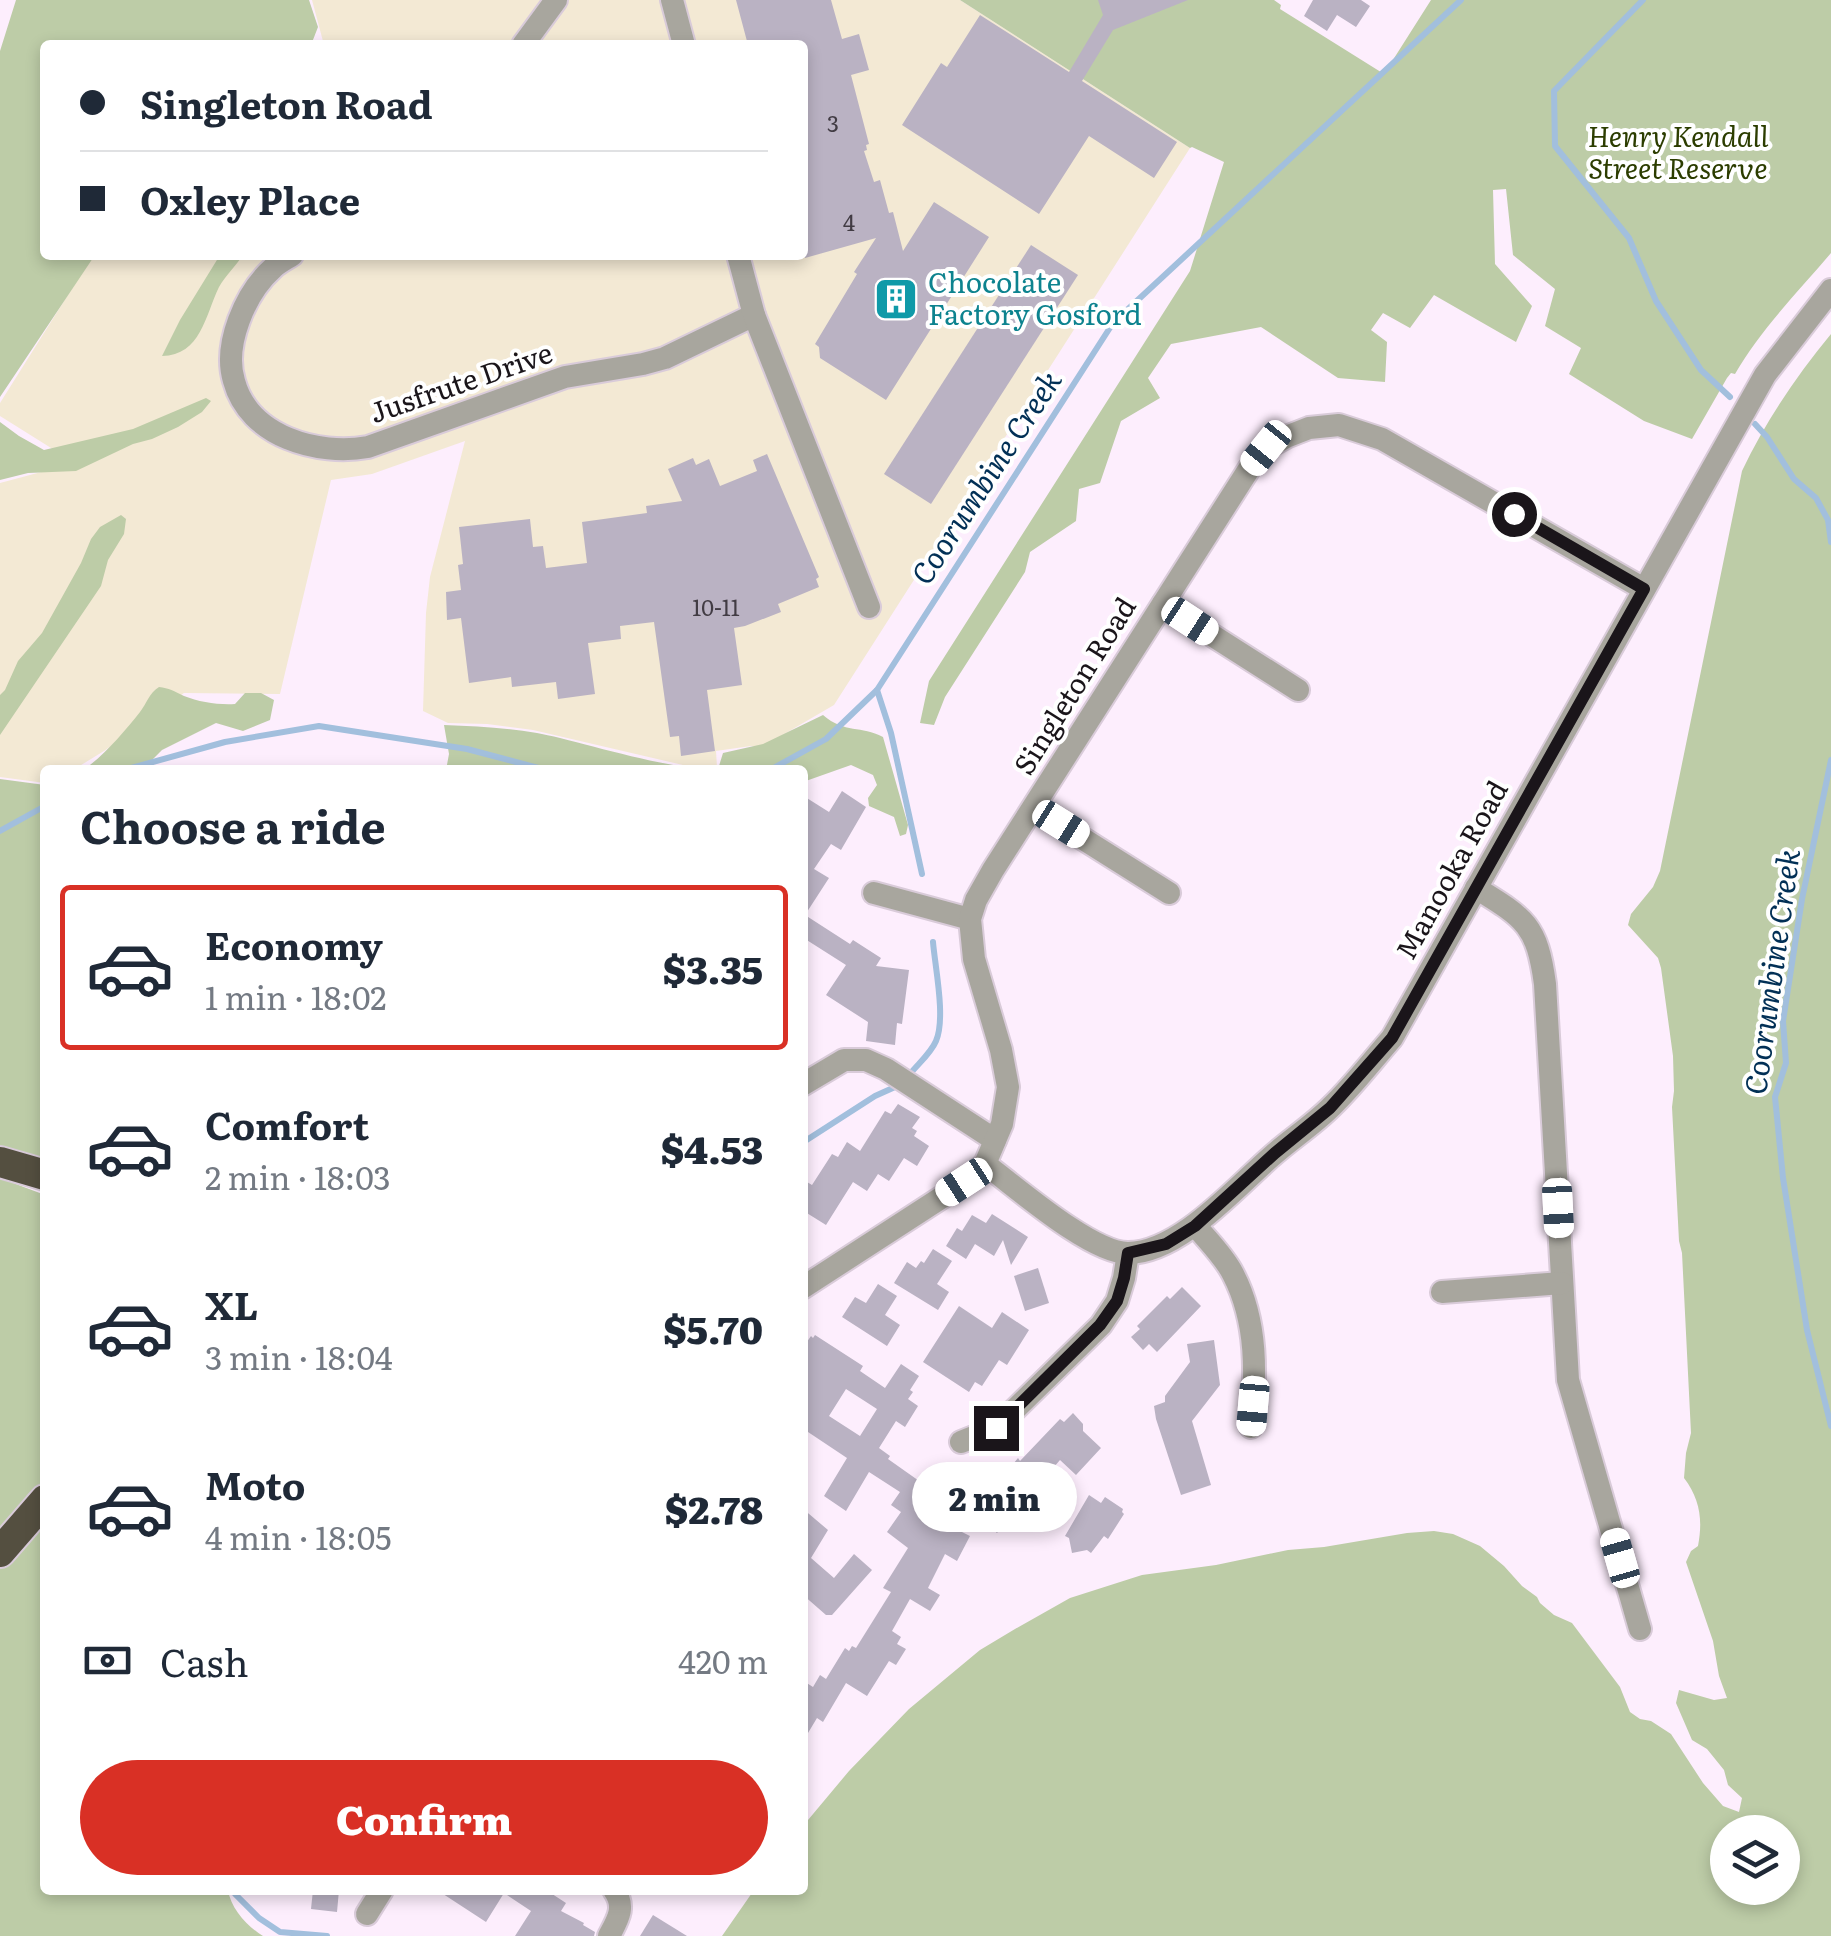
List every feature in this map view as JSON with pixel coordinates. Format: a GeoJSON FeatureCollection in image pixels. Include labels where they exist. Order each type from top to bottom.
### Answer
{"type":"FeatureCollection","features":[{"type":"Feature","properties":{"kind":"highway"},"geometry":{"type":"LineString","coordinates":[[0,1162],[40,1174]]}},
{"type":"Feature","properties":{"kind":"highway"},"geometry":{"type":"LineString","coordinates":[[0,1552],[40,1506]]}},
{"type":"Feature","properties":{"kind":"street"},"geometry":{"type":"LineString","coordinates":[[527,40],[556,0]]}},
{"type":"Feature","properties":{"kind":"street"},"geometry":{"type":"LineString","coordinates":[[672,0],[683,40]]}},
{"type":"Feature","properties":{"kind":"street","name":"Jusfrute Drive"},"geometry":{"type":"LineString","coordinates":[[285,260],[260,284],[240,320],[231,362],[234,382],[251,413],[267,426],[302,444],[322,449],[347,451],[368,447],[565,377],[666,358],[754,315]]}},
{"type":"Feature","properties":{"kind":"street"},"geometry":{"type":"LineString","coordinates":[[739,260],[754,315],[869,607]]}},
{"type":"Feature","properties":{"kind":"street","name":"Manooka Road"},"geometry":{"type":"LineString","coordinates":[[1128,1253],[1166,1244],[1195,1226],[1330,1108],[1392,1038],[1765,376],[1831,290]]}},
{"type":"Feature","properties":{"kind":"street","name":"Singleton Road"},"geometry":{"type":"LineString","coordinates":[[970,920],[993,870],[1249,469],[1266,448],[1286,436],[1309,428],[1339,425],[1382,439],[1644,589]]}},
{"type":"Feature","properties":{"kind":"street"},"geometry":{"type":"LineString","coordinates":[[1163,604],[1298,690]]}},
{"type":"Feature","properties":{"kind":"street"},"geometry":{"type":"LineString","coordinates":[[1034,808],[1169,893]]}},
{"type":"Feature","properties":{"kind":"street"},"geometry":{"type":"LineString","coordinates":[[1476,888],[1510,909],[1531,929],[1541,957],[1568,1380],[1640,1629]]}},
{"type":"Feature","properties":{"kind":"street"},"geometry":{"type":"LineString","coordinates":[[808,1284],[964,1182],[985,1164],[1002,1124],[1008,1087],[1002,1050],[974,959],[970,920],[874,892]]}},
{"type":"Feature","properties":{"kind":"street"},"geometry":{"type":"LineString","coordinates":[[808,1081],[844,1060],[866,1060],[995,1140]]}},
{"type":"Feature","properties":{"kind":"street"},"geometry":{"type":"LineString","coordinates":[[961,1442],[996,1428],[1100,1325],[1117,1301],[1128,1253],[1107,1249],[1078,1233],[985,1164]]}},
{"type":"Feature","properties":{"kind":"street"},"geometry":{"type":"LineString","coordinates":[[1195,1226],[1234,1275],[1245,1306],[1254,1346],[1252,1428]]}},
{"type":"Feature","properties":{"kind":"street"},"geometry":{"type":"LineString","coordinates":[[1442,1292],[1562,1284]]}},
{"type":"Feature","properties":{"kind":"street"},"geometry":{"type":"LineString","coordinates":[[367,1914],[379,1895]]}},
{"type":"Feature","properties":{"kind":"street"},"geometry":{"type":"LineString","coordinates":[[609,1936],[621,1914],[617,1895]]}},
{"type":"Feature","properties":{"kind":"shaded area"},"geometry":{"type":"Polygon","coordinates":[[[312,0],[960,0],[1190,148],[834,705],[762,747],[716,751],[717,765],[683,765],[533,730],[448,723],[423,711],[430,577],[465,441],[372,474],[331,480],[280,694],[184,693],[81,765],[40,765],[40,782],[0,777],[0,483],[75,463],[0,416],[0,403],[90,260],[808,260],[808,40],[323,40],[312,0]]]}},
{"type":"Feature","properties":{"kind":"green space"},"geometry":{"type":"Polygon","coordinates":[[[16,0],[309,0],[318,27],[313,40],[40,40],[40,260],[92,260],[0,397],[0,51],[16,0]]]}},
{"type":"Feature","properties":{"kind":"green space","name":"Henry Kendall Street Reserve"},"geometry":{"type":"Polygon","coordinates":[[[960,0],[1274,0],[1281,5],[1280,9],[1384,74],[1431,0],[1831,0],[1831,253],[1768,327],[1735,374],[1727,378],[1692,439],[1644,421],[1569,374],[1581,348],[1545,326],[1555,289],[1513,255],[1506,189],[1493,190],[1495,264],[1532,306],[1516,342],[1434,295],[1410,328],[1383,313],[1371,330],[1387,342],[1385,382],[1338,378],[1261,327],[1171,344],[1148,378],[1160,398],[1121,421],[1100,483],[1079,489],[1076,521],[1030,552],[1025,572],[945,697],[934,725],[920,723],[929,681],[1190,271],[1224,162],[1190,148],[960,0]]]}},
{"type":"Feature","properties":{"kind":"green space"},"geometry":{"type":"Polygon","coordinates":[[[217,260],[239,260],[219,287],[193,341],[175,354],[162,356],[217,260]]]}},
{"type":"Feature","properties":{"kind":"green space"},"geometry":{"type":"Polygon","coordinates":[[[1831,334],[1831,1936],[722,1936],[751,1895],[808,1895],[808,1820],[909,1709],[980,1650],[1015,1629],[1070,1598],[1142,1575],[1407,1533],[1453,1534],[1480,1546],[1554,1615],[1572,1623],[1620,1687],[1630,1712],[1671,1734],[1723,1806],[1739,1812],[1742,1798],[1728,1785],[1724,1770],[1707,1749],[1692,1740],[1676,1703],[1679,1690],[1714,1700],[1727,1698],[1713,1641],[1686,1562],[1698,1546],[1700,1519],[1694,1494],[1684,1478],[1691,1433],[1672,1107],[1673,1056],[1658,958],[1628,925],[1631,914],[1653,887],[1660,871],[1742,471],[1771,417],[1831,334]]]}},
{"type":"Feature","properties":{"kind":"green space"},"geometry":{"type":"Polygon","coordinates":[[[206,398],[211,401],[202,412],[178,427],[76,471],[28,473],[0,480],[0,422],[44,450],[133,429],[206,398]]]}},
{"type":"Feature","properties":{"kind":"green space"},"geometry":{"type":"Polygon","coordinates":[[[121,515],[126,519],[124,534],[108,560],[101,586],[0,735],[0,695],[18,661],[42,633],[91,539],[100,527],[121,515]]]}},
{"type":"Feature","properties":{"kind":"green space"},"geometry":{"type":"Polygon","coordinates":[[[159,687],[222,704],[235,704],[245,693],[261,693],[274,700],[270,720],[243,731],[216,723],[162,750],[153,759],[153,765],[90,765],[140,712],[159,687]]]}},
{"type":"Feature","properties":{"kind":"green space"},"geometry":{"type":"Polygon","coordinates":[[[823,715],[839,725],[883,737],[908,825],[906,834],[900,836],[894,817],[869,806],[868,798],[877,785],[873,775],[851,765],[808,780],[808,765],[719,765],[723,753],[763,744],[823,715]]]}},
{"type":"Feature","properties":{"kind":"green space"},"geometry":{"type":"Polygon","coordinates":[[[444,725],[537,733],[675,765],[447,765],[444,725]]]}},
{"type":"Feature","properties":{"kind":"green space"},"geometry":{"type":"Polygon","coordinates":[[[0,779],[40,784],[40,1160],[0,1148],[0,779]]]}},
{"type":"Feature","properties":{"kind":"green space"},"geometry":{"type":"Polygon","coordinates":[[[0,1178],[40,1193],[40,1895],[229,1895],[241,1916],[263,1936],[0,1936],[0,1178]]]}},
{"type":"Feature","properties":{"kind":"building"},"geometry":{"type":"Polygon","coordinates":[[[736,0],[831,0],[842,39],[859,34],[869,70],[851,75],[869,144],[864,151],[874,182],[880,180],[889,213],[893,212],[903,251],[934,202],[989,237],[886,400],[820,358],[815,344],[876,238],[808,257],[808,40],[747,40],[736,0]]]}},
{"type":"Feature","properties":{"kind":"building"},"geometry":{"type":"Polygon","coordinates":[[[1098,0],[1188,0],[1113,30],[1082,81],[1177,142],[1154,178],[1089,136],[1039,214],[902,125],[941,63],[947,67],[980,15],[1069,72],[1103,15],[1098,0]]]}},
{"type":"Feature","properties":{"kind":"building"},"geometry":{"type":"Polygon","coordinates":[[[1313,0],[1361,0],[1370,6],[1356,27],[1337,15],[1327,31],[1304,16],[1313,0]]]}},
{"type":"Feature","properties":{"kind":"building"},"geometry":{"type":"Polygon","coordinates":[[[1031,245],[1078,275],[931,504],[884,474],[1031,245]]]}},
{"type":"Feature","properties":{"kind":"building"},"geometry":{"type":"Polygon","coordinates":[[[767,454],[819,577],[819,587],[778,604],[781,612],[734,628],[742,685],[707,690],[715,751],[681,756],[679,736],[670,737],[654,622],[620,626],[621,639],[588,643],[595,694],[558,699],[556,682],[512,687],[511,677],[469,683],[461,618],[447,620],[446,592],[461,590],[459,527],[530,519],[533,547],[543,546],[546,568],[587,563],[582,522],[647,513],[646,506],[682,501],[668,469],[693,458],[696,465],[709,459],[720,486],[757,471],[753,460],[767,454]]]}},
{"type":"Feature","properties":{"kind":"building"},"geometry":{"type":"Polygon","coordinates":[[[842,791],[866,807],[841,850],[831,844],[814,869],[829,878],[808,910],[808,799],[829,812],[842,791]]]}},
{"type":"Feature","properties":{"kind":"building"},"geometry":{"type":"Polygon","coordinates":[[[808,917],[881,958],[876,966],[909,970],[902,1024],[897,1023],[895,1045],[866,1041],[868,1022],[826,995],[846,965],[808,941],[808,917]]]}},
{"type":"Feature","properties":{"kind":"building"},"geometry":{"type":"Polygon","coordinates":[[[898,1104],[920,1117],[912,1128],[917,1131],[914,1136],[929,1146],[917,1166],[904,1158],[889,1181],[878,1174],[867,1191],[853,1182],[826,1225],[808,1214],[808,1183],[812,1185],[832,1154],[838,1157],[847,1142],[860,1151],[885,1111],[891,1114],[898,1104]]]}},
{"type":"Feature","properties":{"kind":"building"},"geometry":{"type":"Polygon","coordinates":[[[992,1214],[1028,1237],[1011,1265],[1003,1240],[994,1256],[975,1244],[966,1259],[946,1246],[957,1228],[962,1231],[972,1215],[986,1223],[992,1214]]]}},
{"type":"Feature","properties":{"kind":"building"},"geometry":{"type":"Polygon","coordinates":[[[933,1249],[952,1261],[937,1284],[949,1292],[938,1310],[894,1283],[907,1262],[916,1268],[933,1249]]]}},
{"type":"Feature","properties":{"kind":"building"},"geometry":{"type":"Polygon","coordinates":[[[1038,1268],[1049,1303],[1025,1311],[1014,1276],[1038,1268]]]}},
{"type":"Feature","properties":{"kind":"building"},"geometry":{"type":"Polygon","coordinates":[[[878,1284],[897,1296],[885,1315],[900,1325],[887,1346],[842,1317],[855,1297],[866,1303],[878,1284]]]}},
{"type":"Feature","properties":{"kind":"building"},"geometry":{"type":"Polygon","coordinates":[[[1182,1287],[1201,1306],[1157,1352],[1149,1344],[1143,1350],[1131,1337],[1140,1329],[1137,1326],[1167,1296],[1170,1299],[1182,1287]]]}},
{"type":"Feature","properties":{"kind":"building"},"geometry":{"type":"Polygon","coordinates":[[[959,1306],[992,1328],[1002,1312],[1029,1330],[1007,1365],[999,1360],[982,1386],[975,1382],[969,1392],[923,1362],[959,1306]]]}},
{"type":"Feature","properties":{"kind":"building"},"geometry":{"type":"Polygon","coordinates":[[[811,1336],[863,1366],[860,1371],[885,1388],[901,1364],[919,1376],[908,1399],[918,1406],[905,1427],[896,1421],[879,1448],[941,1500],[930,1516],[970,1536],[957,1561],[945,1554],[928,1588],[940,1595],[930,1611],[910,1599],[892,1631],[901,1637],[897,1644],[906,1649],[896,1665],[889,1661],[867,1696],[846,1683],[823,1722],[817,1718],[808,1733],[808,1684],[813,1687],[820,1675],[826,1679],[845,1648],[856,1648],[891,1592],[883,1588],[908,1548],[887,1532],[901,1512],[891,1505],[900,1492],[869,1472],[846,1511],[824,1496],[847,1458],[808,1432],[811,1336]],[[846,1389],[829,1416],[860,1436],[877,1409],[846,1389]]]}},
{"type":"Feature","properties":{"kind":"building"},"geometry":{"type":"Polygon","coordinates":[[[1214,1340],[1220,1385],[1192,1421],[1211,1485],[1181,1495],[1154,1406],[1165,1402],[1165,1396],[1190,1362],[1187,1344],[1214,1340]]]}},
{"type":"Feature","properties":{"kind":"building"},"geometry":{"type":"Polygon","coordinates":[[[1073,1413],[1083,1424],[1083,1431],[1101,1448],[1076,1475],[1060,1460],[997,1533],[978,1516],[987,1506],[982,1502],[1018,1458],[1020,1461],[1060,1419],[1064,1422],[1073,1413]]]}},
{"type":"Feature","properties":{"kind":"building"},"geometry":{"type":"Polygon","coordinates":[[[1089,1495],[1101,1503],[1105,1497],[1123,1509],[1124,1514],[1108,1539],[1104,1536],[1091,1553],[1072,1553],[1065,1536],[1089,1495]]]}},
{"type":"Feature","properties":{"kind":"building"},"geometry":{"type":"Polygon","coordinates":[[[808,1513],[828,1530],[811,1558],[834,1578],[854,1554],[872,1570],[832,1615],[826,1615],[808,1599],[808,1513]]]}},
{"type":"Feature","properties":{"kind":"building"},"geometry":{"type":"Polygon","coordinates":[[[312,1895],[339,1895],[337,1912],[311,1909],[312,1895]]]}},
{"type":"Feature","properties":{"kind":"building"},"geometry":{"type":"Polygon","coordinates":[[[445,1895],[503,1895],[486,1922],[445,1895]]]}},
{"type":"Feature","properties":{"kind":"building"},"geometry":{"type":"Polygon","coordinates":[[[507,1895],[554,1895],[566,1903],[561,1911],[584,1923],[595,1932],[594,1936],[515,1936],[531,1911],[507,1895]]]}},
{"type":"Feature","properties":{"kind":"building"},"geometry":{"type":"Polygon","coordinates":[[[653,1915],[687,1936],[640,1936],[653,1915]]]}},
{"type":"Feature","properties":{"kind":"waterway","name":"Coorumbine Creek"},"geometry":{"type":"LineString","coordinates":[[779,765],[826,739],[877,690],[1113,323],[1461,0]]}},
{"type":"Feature","properties":{"kind":"waterway","name":"Coorumbine Creek"},"geometry":{"type":"LineString","coordinates":[[1643,0],[1554,91],[1555,146],[1629,238],[1656,301],[1701,370],[1730,397]]}},
{"type":"Feature","properties":{"kind":"waterway","name":"Coorumbine Creek"},"geometry":{"type":"LineString","coordinates":[[1755,424],[1794,479],[1816,498],[1828,520],[1831,542]]}},
{"type":"Feature","properties":{"kind":"waterway"},"geometry":{"type":"LineString","coordinates":[[877,690],[891,733],[922,874]]}},
{"type":"Feature","properties":{"kind":"waterway","name":"Coorumbine Creek"},"geometry":{"type":"LineString","coordinates":[[142,765],[225,742],[319,726],[467,749],[527,765]]}},
{"type":"Feature","properties":{"kind":"waterway","name":"Coorumbine Creek"},"geometry":{"type":"LineString","coordinates":[[1831,760],[1802,899],[1783,1021],[1786,1063],[1775,1097],[1783,1178],[1807,1330],[1831,1426]]}},
{"type":"Feature","properties":{"kind":"waterway","name":"Coorumbine Creek"},"geometry":{"type":"LineString","coordinates":[[0,831],[40,809]]}},
{"type":"Feature","properties":{"kind":"waterway"},"geometry":{"type":"LineString","coordinates":[[910,1074],[931,1050],[939,1031],[933,942]]}},
{"type":"Feature","properties":{"kind":"waterway"},"geometry":{"type":"LineString","coordinates":[[808,1139],[895,1087]]}},
{"type":"Feature","properties":{"kind":"waterway"},"geometry":{"type":"LineString","coordinates":[[236,1895],[280,1932],[327,1936]]}},
{"type":"Feature","properties":{"kind":"place","name":"Chocolate Factory Gosford"},"geometry":{"type":"Point","coordinates":[896,299]}},
{"type":"Feature","properties":{"kind":"route"},"geometry":{"type":"LineString","coordinates":[[996,1428],[1100,1325],[1117,1301],[1128,1253],[1166,1244],[1195,1226],[1330,1108],[1392,1038],[1644,589],[1514,514]]}}]}
